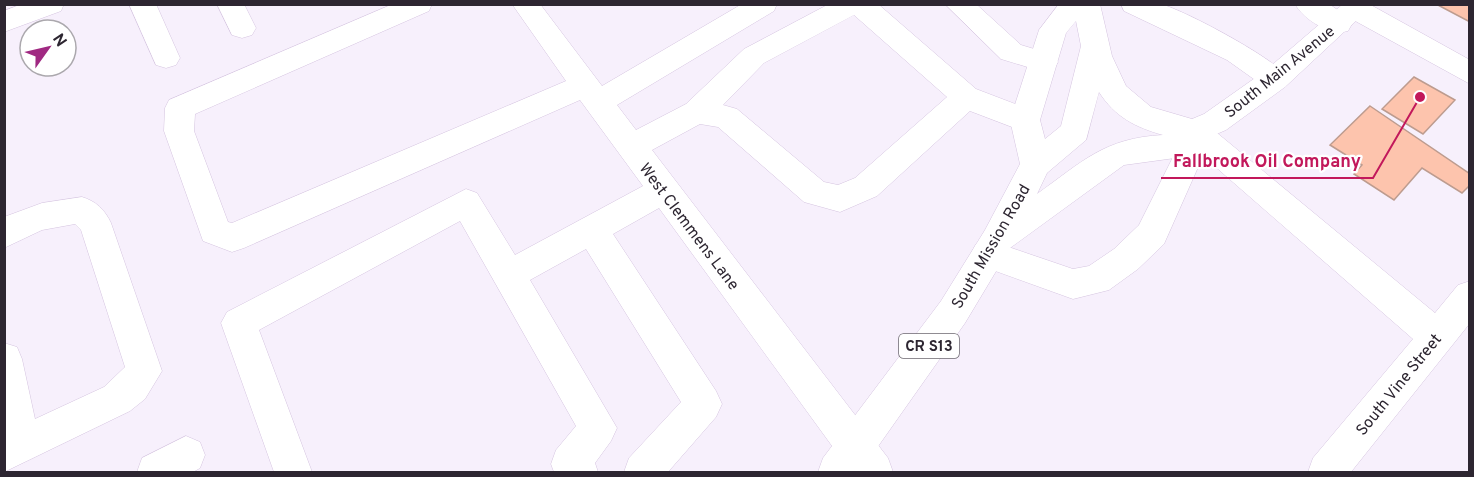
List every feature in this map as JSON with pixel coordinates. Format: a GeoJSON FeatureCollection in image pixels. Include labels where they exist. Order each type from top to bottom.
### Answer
{"type":"FeatureCollection","features":[{"type":"Feature","properties":{"kind":"main road"},"geometry":{"type":"LineString","coordinates":[[4,22],[51,4]]}},
{"type":"Feature","properties":{"kind":"main road"},"geometry":{"type":"LineString","coordinates":[[142,4],[166,58]]}},
{"type":"Feature","properties":{"kind":"main road"},"geometry":{"type":"LineString","coordinates":[[419,4],[180,108],[179,131],[215,231],[232,237],[592,94],[764,4]]}},
{"type":"Feature","properties":{"kind":"main road","name":"West Clemmens Lane"},"geometry":{"type":"LineString","coordinates":[[525,4],[664,190],[855,464]]}},
{"type":"Feature","properties":{"kind":"main road"},"geometry":{"type":"LineString","coordinates":[[958,4],[1011,52],[1044,62]]}},
{"type":"Feature","properties":{"kind":"main road"},"geometry":{"type":"LineString","coordinates":[[632,147],[696,112],[754,56],[851,5],[862,7],[966,97],[1025,120],[1053,30],[1075,4]]}},
{"type":"Feature","properties":{"kind":"main road","name":"South Mission Road"},"geometry":{"type":"LineString","coordinates":[[855,464],[953,312],[992,247],[1036,164],[1075,132],[1095,46],[1086,4]]}},
{"type":"Feature","properties":{"kind":"main road"},"geometry":{"type":"LineString","coordinates":[[1134,4],[1185,15],[1275,79]]}},
{"type":"Feature","properties":{"kind":"main road"},"geometry":{"type":"LineString","coordinates":[[1308,4],[1351,13],[1470,74]]}},
{"type":"Feature","properties":{"kind":"main road","name":"South Main Avenue"},"geometry":{"type":"LineString","coordinates":[[992,247],[1115,155],[1190,139],[1275,79],[1351,13]]}},
{"type":"Feature","properties":{"kind":"main road"},"geometry":{"type":"LineString","coordinates":[[1095,46],[1100,67],[1121,99],[1140,115],[1190,139],[1437,337]]}},
{"type":"Feature","properties":{"kind":"main road"},"geometry":{"type":"LineString","coordinates":[[696,112],[726,117],[815,193],[840,199],[866,187],[966,97]]}},
{"type":"Feature","properties":{"kind":"main road","name":"South Mission Road"},"geometry":{"type":"LineString","coordinates":[[1025,120],[1036,164]]}},
{"type":"Feature","properties":{"kind":"main road"},"geometry":{"type":"LineString","coordinates":[[992,247],[1073,284],[1097,279],[1126,259],[1152,234],[1164,204],[1188,160],[1190,139]]}},
{"type":"Feature","properties":{"kind":"main road"},"geometry":{"type":"LineString","coordinates":[[509,275],[664,190]]}},
{"type":"Feature","properties":{"kind":"main road"},"geometry":{"type":"LineString","coordinates":[[293,472],[239,323],[466,202],[598,428],[570,470]]}},
{"type":"Feature","properties":{"kind":"main road"},"geometry":{"type":"LineString","coordinates":[[4,234],[16,226],[57,210],[82,210],[95,224],[144,371],[132,387],[117,399],[13,449],[4,359]]}},
{"type":"Feature","properties":{"kind":"main road"},"geometry":{"type":"LineString","coordinates":[[592,230],[703,404],[643,472]]}},
{"type":"Feature","properties":{"kind":"main road","name":"South Vine Street"},"geometry":{"type":"LineString","coordinates":[[1327,472],[1470,296]]}},
{"type":"Feature","properties":{"kind":"building"},"geometry":{"type":"Polygon","coordinates":[[[1436,4],[1470,4],[1470,22],[1436,4]]]}},
{"type":"Feature","properties":{"kind":"building"},"geometry":{"type":"Polygon","coordinates":[[[1414,77],[1455,100],[1423,134],[1382,109],[1414,77]]]}},
{"type":"Feature","properties":{"kind":"building"},"geometry":{"type":"Polygon","coordinates":[[[1370,106],[1470,174],[1470,185],[1462,193],[1422,168],[1394,200],[1354,174],[1362,165],[1330,145],[1370,106]]]}},
{"type":"Feature","properties":{"kind":"place","name":"Fallbrook Oil Company"},"geometry":{"type":"Point","coordinates":[1420,97]}}]}
